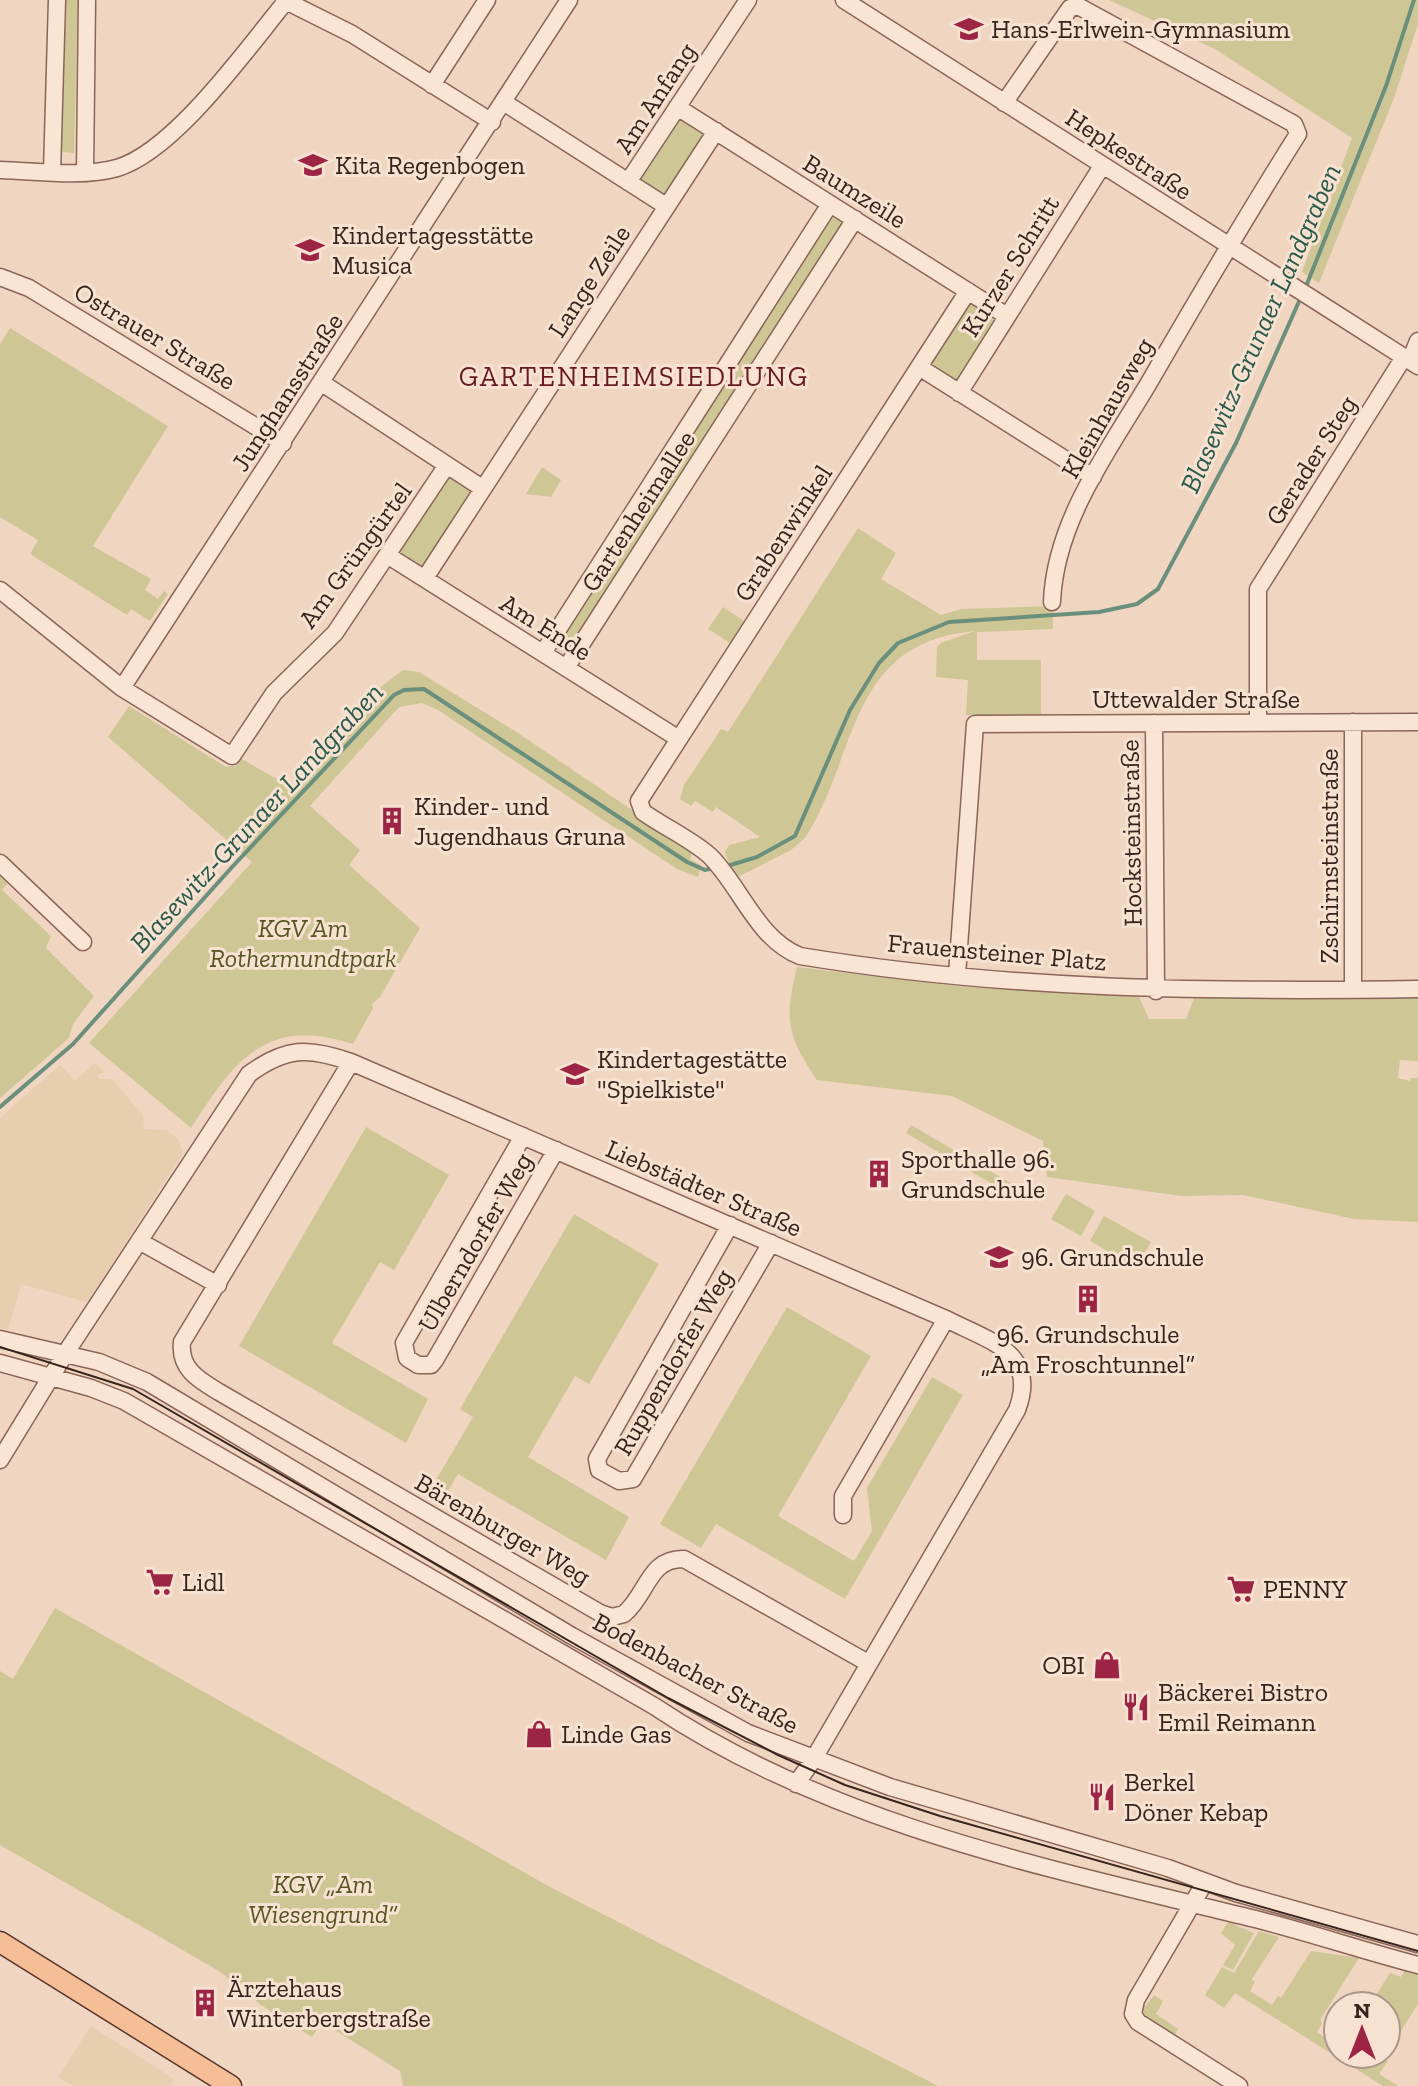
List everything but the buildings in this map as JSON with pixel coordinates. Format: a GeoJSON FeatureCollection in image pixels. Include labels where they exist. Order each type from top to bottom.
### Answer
{"type":"FeatureCollection","features":[{"type":"Feature","properties":{"kind":"main road"},"geometry":{"type":"LineString","coordinates":[[1,1944],[231,2086]]}},
{"type":"Feature","properties":{"kind":"street"},"geometry":{"type":"LineString","coordinates":[[52,172],[57,0]]}},
{"type":"Feature","properties":{"kind":"street"},"geometry":{"type":"LineString","coordinates":[[85,172],[87,0]]}},
{"type":"Feature","properties":{"kind":"street"},"geometry":{"type":"LineString","coordinates":[[0,170],[85,172],[114,169],[147,155],[195,109],[286,0],[352,34],[492,122]]}},
{"type":"Feature","properties":{"kind":"street"},"geometry":{"type":"LineString","coordinates":[[432,85],[487,0]]}},
{"type":"Feature","properties":{"kind":"street","name":"Junghansstraße"},"geometry":{"type":"LineString","coordinates":[[122,688],[505,103],[569,0]]}},
{"type":"Feature","properties":{"kind":"street","name":"Am Anfang"},"geometry":{"type":"LineString","coordinates":[[628,182],[748,0]]}},
{"type":"Feature","properties":{"kind":"street","name":"Hepkestraße"},"geometry":{"type":"LineString","coordinates":[[844,0],[1411,362]]}},
{"type":"Feature","properties":{"kind":"street"},"geometry":{"type":"LineString","coordinates":[[1004,103],[1070,8],[1078,6],[1294,124],[1298,134],[1228,246]]}},
{"type":"Feature","properties":{"kind":"street"},"geometry":{"type":"LineString","coordinates":[[505,103],[666,206]]}},
{"type":"Feature","properties":{"kind":"street","name":"Baumzeile"},"geometry":{"type":"LineString","coordinates":[[677,107],[1007,316]]}},
{"type":"Feature","properties":{"kind":"street","name":"Lange Zeile"},"geometry":{"type":"LineString","coordinates":[[425,578],[716,131]]}},
{"type":"Feature","properties":{"kind":"street","name":"Kurzer Schritt"},"geometry":{"type":"LineString","coordinates":[[959,393],[1102,166]]}},
{"type":"Feature","properties":{"kind":"street","name":"Gartenheimallee"},"geometry":{"type":"LineString","coordinates":[[543,653],[830,204]]}},
{"type":"Feature","properties":{"kind":"street","name":"Gartenheimallee"},"geometry":{"type":"LineString","coordinates":[[566,668],[855,219]]}},
{"type":"Feature","properties":{"kind":"street","name":"Kleinhausweg"},"geometry":{"type":"LineString","coordinates":[[1052,602],[1062,539],[1093,477],[1228,246]]}},
{"type":"Feature","properties":{"kind":"street","name":"Ostrauer Straße"},"geometry":{"type":"LineString","coordinates":[[0,277],[29,288],[283,443]]}},
{"type":"Feature","properties":{"kind":"street","name":"Grabenwinkel"},"geometry":{"type":"LineString","coordinates":[[639,801],[968,291]]}},
{"type":"Feature","properties":{"kind":"street","name":"Gerader Steg"},"geometry":{"type":"LineString","coordinates":[[1258,722],[1258,589],[1411,362],[1418,341]]}},
{"type":"Feature","properties":{"kind":"street"},"geometry":{"type":"LineString","coordinates":[[919,367],[1093,477]]}},
{"type":"Feature","properties":{"kind":"street"},"geometry":{"type":"LineString","coordinates":[[322,383],[482,488]]}},
{"type":"Feature","properties":{"kind":"street","name":"Am Grüngürtel"},"geometry":{"type":"LineString","coordinates":[[122,688],[232,756],[274,693],[335,633],[447,465]]}},
{"type":"Feature","properties":{"kind":"street","name":"Am Ende"},"geometry":{"type":"LineString","coordinates":[[387,555],[679,739]]}},
{"type":"Feature","properties":{"kind":"street"},"geometry":{"type":"LineString","coordinates":[[0,590],[122,688]]}},
{"type":"Feature","properties":{"kind":"street","name":"Zschirnsteinstraße"},"geometry":{"type":"LineString","coordinates":[[1353,722],[1353,990]]}},
{"type":"Feature","properties":{"kind":"street","name":"Uttewalder Straße"},"geometry":{"type":"LineString","coordinates":[[957,975],[975,724],[1418,722]]}},
{"type":"Feature","properties":{"kind":"street","name":"Hocksteinstraße"},"geometry":{"type":"LineString","coordinates":[[1154,723],[1156,991]]}},
{"type":"Feature","properties":{"kind":"street","name":"Frauensteiner Platz"},"geometry":{"type":"LineString","coordinates":[[639,801],[643,812],[710,856],[765,928],[796,955],[957,975],[1156,991],[1418,989]]}},
{"type":"Feature","properties":{"kind":"street"},"geometry":{"type":"LineString","coordinates":[[0,863],[83,942]]}},
{"type":"Feature","properties":{"kind":"street","name":"Liebstädter Straße"},"geometry":{"type":"LineString","coordinates":[[0,1460],[65,1354],[249,1074],[275,1057],[289,1053],[315,1052],[351,1062],[946,1319],[1000,1347],[1017,1362],[1025,1375],[1025,1390],[1017,1410],[813,1760],[796,1784]]}},
{"type":"Feature","properties":{"kind":"street","name":"Bärenburger Weg"},"geometry":{"type":"LineString","coordinates":[[351,1062],[182,1342],[181,1350],[189,1371],[219,1392],[600,1613],[612,1617],[624,1614],[656,1568],[673,1559],[684,1559],[868,1663]]}},
{"type":"Feature","properties":{"kind":"street","name":"Ulberndorfer Weg"},"geometry":{"type":"LineString","coordinates":[[523,1136],[404,1343],[407,1358],[418,1365],[431,1365],[435,1360],[556,1150]]}},
{"type":"Feature","properties":{"kind":"street","name":"Ruppendorfer Weg"},"geometry":{"type":"LineString","coordinates":[[730,1225],[597,1459],[599,1470],[619,1481],[633,1479],[771,1243]]}},
{"type":"Feature","properties":{"kind":"street"},"geometry":{"type":"LineString","coordinates":[[139,1241],[218,1285]]}},
{"type":"Feature","properties":{"kind":"street"},"geometry":{"type":"LineString","coordinates":[[843,1515],[843,1496],[946,1319]]}},
{"type":"Feature","properties":{"kind":"street","name":"Bodenbacher Straße"},"geometry":{"type":"LineString","coordinates":[[0,1339],[99,1362],[147,1382],[311,1477],[393,1531],[689,1702],[813,1760],[917,1796],[1418,1944]]}},
{"type":"Feature","properties":{"kind":"street","name":"Bodenbacher Straße"},"geometry":{"type":"LineString","coordinates":[[0,1363],[51,1376],[124,1401],[654,1706],[719,1747],[796,1784],[921,1829],[1192,1907],[1241,1915],[1418,1965]]}},
{"type":"Feature","properties":{"kind":"street"},"geometry":{"type":"LineString","coordinates":[[1205,1882],[1136,2000],[1133,2014],[1138,2022],[1239,2086]]}},
{"type":"Feature","properties":{"kind":"shaded area"},"geometry":{"type":"Polygon","coordinates":[[[95,1063],[104,1072],[97,1075],[99,1079],[112,1079],[143,1115],[144,1129],[166,1130],[179,1140],[183,1153],[87,1302],[21,1284],[8,1330],[0,1328],[0,1118],[60,1065],[75,1081],[95,1063]]]}},
{"type":"Feature","properties":{"kind":"shaded area"},"geometry":{"type":"Polygon","coordinates":[[[91,2026],[174,2079],[169,2086],[73,2086],[58,2077],[91,2026]]]}},
{"type":"Feature","properties":{"kind":"green space"},"geometry":{"type":"Polygon","coordinates":[[[66,0],[78,0],[74,153],[61,152],[66,0]]]}},
{"type":"Feature","properties":{"kind":"green space"},"geometry":{"type":"Polygon","coordinates":[[[1109,0],[1418,0],[1418,24],[1394,98],[1319,283],[1302,272],[1352,138],[1215,49],[1109,0]]]}},
{"type":"Feature","properties":{"kind":"green space"},"geometry":{"type":"Polygon","coordinates":[[[683,119],[700,130],[703,136],[665,194],[659,194],[641,183],[639,177],[676,120],[683,119]]]}},
{"type":"Feature","properties":{"kind":"green space"},"geometry":{"type":"Polygon","coordinates":[[[831,216],[843,223],[566,654],[554,647],[831,216]]]}},
{"type":"Feature","properties":{"kind":"green space"},"geometry":{"type":"Polygon","coordinates":[[[971,302],[994,315],[996,321],[958,381],[953,381],[929,366],[929,361],[971,302]]]}},
{"type":"Feature","properties":{"kind":"green space"},"geometry":{"type":"Polygon","coordinates":[[[10,328],[168,426],[93,546],[151,579],[145,590],[158,599],[164,591],[168,594],[150,621],[131,609],[127,615],[30,554],[38,540],[0,517],[0,344],[10,328]]]}},
{"type":"Feature","properties":{"kind":"green space"},"geometry":{"type":"Polygon","coordinates":[[[542,467],[561,480],[551,497],[526,494],[542,467]]]}},
{"type":"Feature","properties":{"kind":"green space"},"geometry":{"type":"Polygon","coordinates":[[[453,476],[472,490],[472,495],[422,569],[397,553],[446,477],[453,476]]]}},
{"type":"Feature","properties":{"kind":"green space"},"geometry":{"type":"Polygon","coordinates":[[[858,528],[896,553],[881,579],[941,615],[961,609],[1053,606],[1053,629],[977,632],[977,660],[1041,660],[1041,715],[966,715],[968,680],[936,677],[937,647],[975,631],[933,640],[902,656],[879,679],[863,707],[823,805],[805,838],[791,850],[734,879],[725,852],[729,845],[760,837],[716,807],[713,812],[695,801],[691,806],[680,799],[684,785],[721,729],[728,732],[858,528]]]}},
{"type":"Feature","properties":{"kind":"green space"},"geometry":{"type":"Polygon","coordinates":[[[723,607],[744,621],[730,643],[708,629],[723,607]]]}},
{"type":"Feature","properties":{"kind":"green space","name":"KGV Am Rothermundtpark"},"geometry":{"type":"Polygon","coordinates":[[[403,670],[419,672],[515,731],[693,851],[690,859],[701,865],[698,877],[677,869],[438,710],[422,703],[399,707],[310,806],[360,850],[349,865],[420,928],[380,997],[372,1004],[373,1008],[353,1044],[297,1035],[275,1040],[238,1064],[191,1128],[89,1043],[252,862],[108,737],[129,706],[226,767],[235,766],[240,758],[291,787],[357,705],[403,670]]]}},
{"type":"Feature","properties":{"kind":"green space"},"geometry":{"type":"Polygon","coordinates":[[[0,869],[11,879],[2,890],[51,936],[46,948],[94,996],[73,1024],[69,1038],[0,1098],[0,869]]]}},
{"type":"Feature","properties":{"kind":"green space"},"geometry":{"type":"Polygon","coordinates":[[[797,967],[956,986],[1139,997],[1149,1019],[1186,1019],[1194,998],[1418,998],[1418,1061],[1400,1060],[1398,1078],[1410,1081],[1411,1078],[1418,1078],[1418,1222],[1354,1219],[1243,1195],[1181,1196],[1047,1177],[1043,1141],[952,1096],[817,1080],[799,1051],[791,1027],[790,1001],[797,967]]]}},
{"type":"Feature","properties":{"kind":"green space"},"geometry":{"type":"Polygon","coordinates":[[[911,1125],[1016,1186],[1011,1195],[906,1133],[911,1125]]]}},
{"type":"Feature","properties":{"kind":"green space"},"geometry":{"type":"Polygon","coordinates":[[[366,1127],[449,1175],[394,1270],[380,1262],[332,1343],[428,1399],[406,1443],[239,1346],[366,1127]]]}},
{"type":"Feature","properties":{"kind":"green space"},"geometry":{"type":"Polygon","coordinates":[[[1066,1194],[1095,1211],[1081,1236],[1051,1219],[1066,1194]]]}},
{"type":"Feature","properties":{"kind":"green space"},"geometry":{"type":"Polygon","coordinates":[[[574,1214],[659,1264],[589,1384],[575,1376],[528,1457],[629,1517],[606,1560],[458,1474],[440,1505],[426,1497],[473,1417],[460,1409],[574,1214]]]}},
{"type":"Feature","properties":{"kind":"green space"},"geometry":{"type":"Polygon","coordinates":[[[1104,1216],[1151,1242],[1136,1268],[1090,1241],[1104,1216]]]}},
{"type":"Feature","properties":{"kind":"green space"},"geometry":{"type":"Polygon","coordinates":[[[787,1307],[871,1356],[778,1516],[854,1561],[872,1531],[867,1488],[932,1377],[963,1395],[845,1599],[716,1524],[701,1548],[660,1524],[787,1307]]]}},
{"type":"Feature","properties":{"kind":"green space","name":"KGV „Am Wiesengrund“"},"geometry":{"type":"Polygon","coordinates":[[[55,1608],[552,1888],[938,2086],[403,2086],[400,2071],[322,2022],[312,2037],[261,2005],[219,1971],[0,1845],[0,1671],[13,1679],[55,1608]]]}},
{"type":"Feature","properties":{"kind":"green space"},"geometry":{"type":"Polygon","coordinates":[[[1228,1922],[1254,1933],[1233,1970],[1223,1965],[1235,1945],[1221,1933],[1228,1922]]]}},
{"type":"Feature","properties":{"kind":"green space"},"geometry":{"type":"Polygon","coordinates":[[[1259,1931],[1279,1937],[1252,1979],[1255,1982],[1250,1991],[1272,2005],[1278,1996],[1281,1998],[1311,1951],[1359,1958],[1339,1990],[1322,1990],[1322,2023],[1317,2032],[1322,2035],[1322,2048],[1235,1993],[1224,2008],[1205,1995],[1222,1967],[1234,1973],[1259,1931]]]}},
{"type":"Feature","properties":{"kind":"green space"},"geometry":{"type":"Polygon","coordinates":[[[1405,1970],[1418,1974],[1418,2004],[1402,2029],[1402,1990],[1379,1990],[1390,1973],[1401,1977],[1405,1970]]]}},
{"type":"Feature","properties":{"kind":"green space"},"geometry":{"type":"Polygon","coordinates":[[[1154,1995],[1163,2001],[1156,2014],[1178,2029],[1173,2037],[1144,2018],[1143,2009],[1154,1995]]]}},
{"type":"Feature","properties":{"kind":"green space"},"geometry":{"type":"Polygon","coordinates":[[[1358,2070],[1382,2070],[1379,2074],[1398,2086],[1383,2086],[1358,2070]]]}},
{"type":"Feature","properties":{"kind":"waterway","name":"Blasewitz‐Grunaer Landgraben"},"geometry":{"type":"LineString","coordinates":[[1305,289],[1386,86],[1414,0]]}},
{"type":"Feature","properties":{"kind":"waterway","name":"Blasewitz‐Grunaer Landgraben"},"geometry":{"type":"LineString","coordinates":[[727,866],[757,857],[795,836],[850,710],[879,663],[898,643],[949,622],[1099,612],[1137,604],[1158,589],[1236,443],[1301,297]]}},
{"type":"Feature","properties":{"kind":"waterway","name":"Blasewitz‐Grunaer Landgraben"},"geometry":{"type":"LineString","coordinates":[[0,1107],[73,1044],[233,866],[394,695],[404,690],[424,689],[687,862],[705,870],[714,868]]}},
{"type":"Feature","properties":{"kind":"tram line"},"geometry":{"type":"LineString","coordinates":[[0,1347],[133,1389],[668,1698],[778,1755],[845,1785],[940,1816],[1418,1951]]}},
{"type":"Feature","properties":{"kind":"place","name":"Hans-Erlwein-Gymnasium"},"geometry":{"type":"Point","coordinates":[969,29]}},
{"type":"Feature","properties":{"kind":"place","name":"Kita Regenbogen"},"geometry":{"type":"Point","coordinates":[313,165]}},
{"type":"Feature","properties":{"kind":"place","name":"Kindertagesstätte Musica"},"geometry":{"type":"Point","coordinates":[310,250]}},
{"type":"Feature","properties":{"kind":"place","name":"Kinder- und Jugendhaus Gruna"},"geometry":{"type":"Point","coordinates":[392,821]}},
{"type":"Feature","properties":{"kind":"place","name":"Kindertagestätte \"Spielkiste\""},"geometry":{"type":"Point","coordinates":[575,1074]}},
{"type":"Feature","properties":{"kind":"place","name":"Sporthalle 96. Grundschule"},"geometry":{"type":"Point","coordinates":[879,1174]}},
{"type":"Feature","properties":{"kind":"place","name":"96. Grundschule"},"geometry":{"type":"Point","coordinates":[999,1257]}},
{"type":"Feature","properties":{"kind":"place","name":"96. Grundschule „Am Froschtunnel“"},"geometry":{"type":"Point","coordinates":[1088,1299]}},
{"type":"Feature","properties":{"kind":"place","name":"Lidl"},"geometry":{"type":"Point","coordinates":[160,1582]}},
{"type":"Feature","properties":{"kind":"place","name":"PENNY"},"geometry":{"type":"Point","coordinates":[1241,1589]}},
{"type":"Feature","properties":{"kind":"place","name":"OBI"},"geometry":{"type":"Point","coordinates":[1107,1665]}},
{"type":"Feature","properties":{"kind":"place","name":"Bäckerei Bistro Emil Reimann"},"geometry":{"type":"Point","coordinates":[1136,1707]}},
{"type":"Feature","properties":{"kind":"place","name":"Linde Gas"},"geometry":{"type":"Point","coordinates":[539,1734]}},
{"type":"Feature","properties":{"kind":"place","name":"Berkel Döner Kebap"},"geometry":{"type":"Point","coordinates":[1102,1797]}},
{"type":"Feature","properties":{"kind":"place","name":"Ärztehaus Winterbergstraße"},"geometry":{"type":"Point","coordinates":[205,2003]}},
{"type":"Feature","properties":{"kind":"district","name":"GARTENHEIMSIEDLUNG"},"geometry":{"type":"Point","coordinates":[634,376]}}]}
